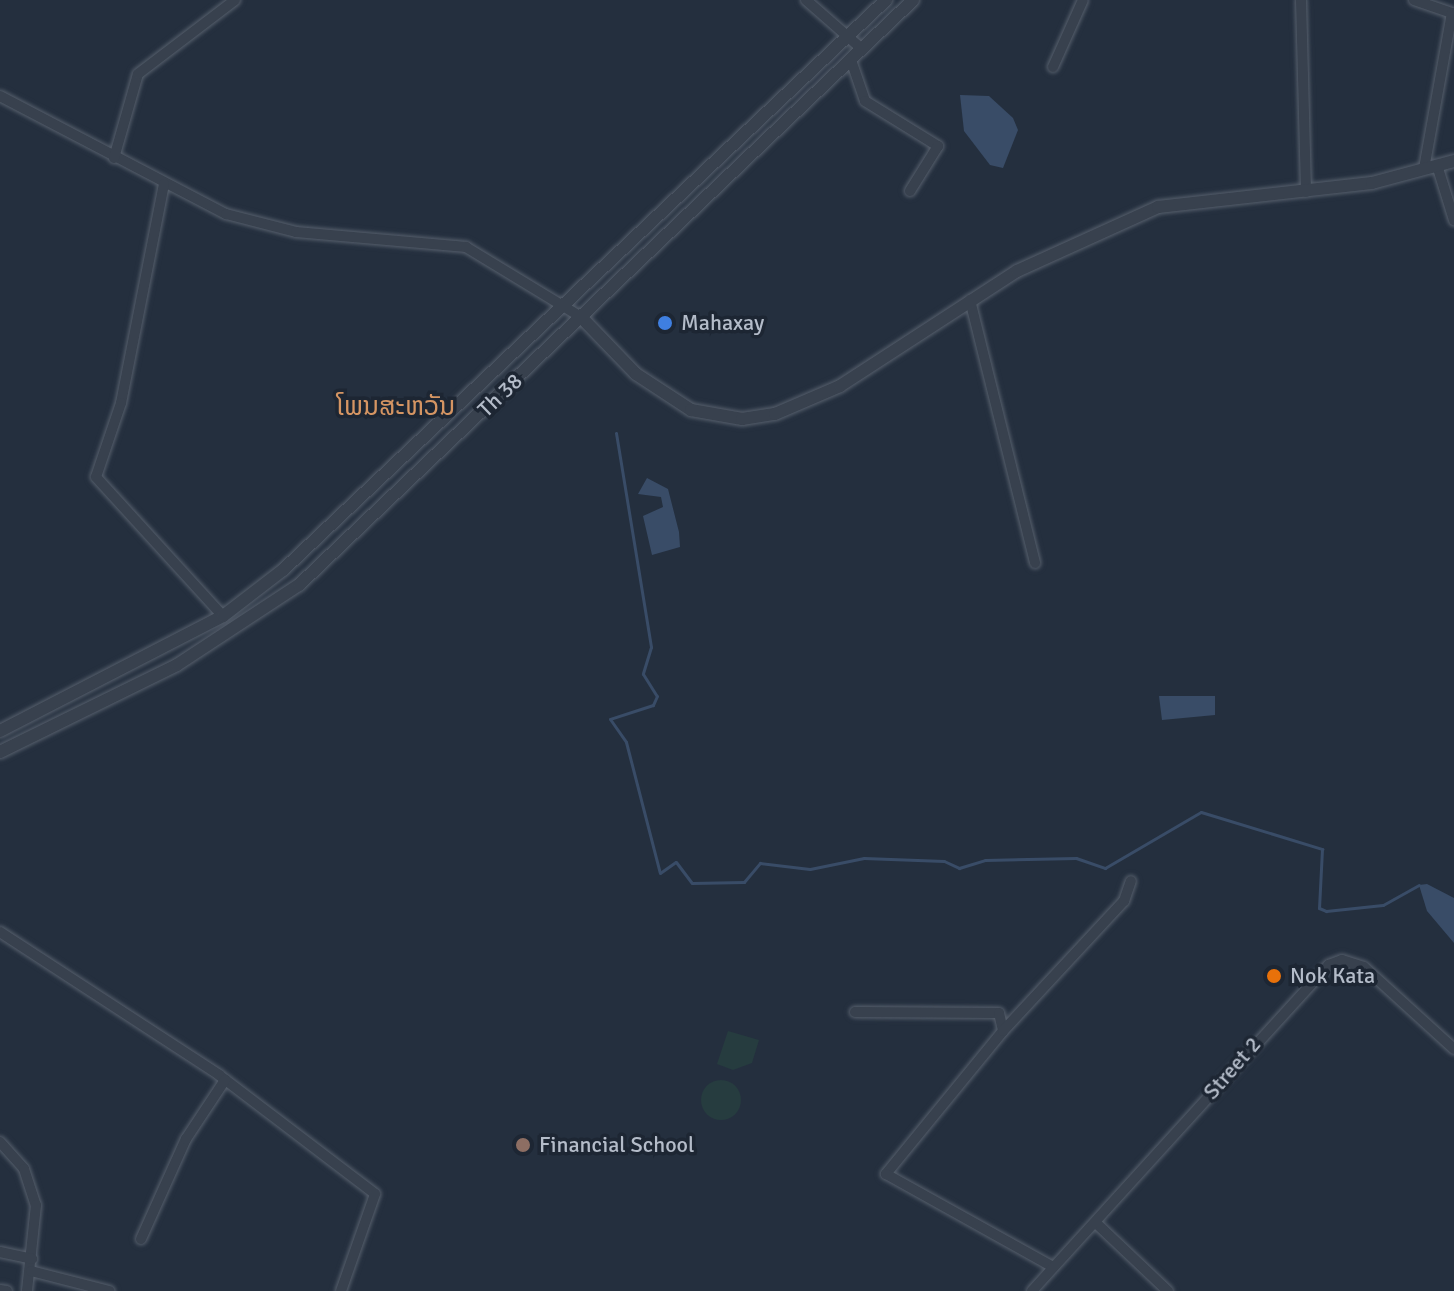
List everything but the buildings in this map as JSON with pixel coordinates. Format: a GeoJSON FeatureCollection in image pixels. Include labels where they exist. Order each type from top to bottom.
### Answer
{"type":"FeatureCollection","features":[{"type":"Feature","properties":{"kind":"street"},"geometry":{"type":"LineString","coordinates":[[114,158],[138,74],[235,0]]}},
{"type":"Feature","properties":{"kind":"street"},"geometry":{"type":"LineString","coordinates":[[806,0],[862,49]]}},
{"type":"Feature","properties":{"kind":"street","name":"Th 38"},"geometry":{"type":"LineString","coordinates":[[0,731],[223,616],[248,600],[886,0]]}},
{"type":"Feature","properties":{"kind":"street","name":"Th 38"},"geometry":{"type":"LineString","coordinates":[[0,752],[259,616],[335,553],[913,0]]}},
{"type":"Feature","properties":{"kind":"street"},"geometry":{"type":"LineString","coordinates":[[1053,67],[1083,0]]}},
{"type":"Feature","properties":{"kind":"street"},"geometry":{"type":"LineString","coordinates":[[1301,0],[1306,192]]}},
{"type":"Feature","properties":{"kind":"street"},"geometry":{"type":"LineString","coordinates":[[1414,0],[1453,8],[1430,167],[1454,220]]}},
{"type":"Feature","properties":{"kind":"street"},"geometry":{"type":"LineString","coordinates":[[851,60],[865,101],[938,146],[910,191]]}},
{"type":"Feature","properties":{"kind":"street"},"geometry":{"type":"LineString","coordinates":[[0,96],[164,184],[263,226],[466,247],[567,303],[666,396],[714,417],[742,419],[804,404],[840,386],[970,300],[1158,207],[1306,192],[1454,161]]}},
{"type":"Feature","properties":{"kind":"street"},"geometry":{"type":"LineString","coordinates":[[164,184],[121,403],[96,477],[223,616]]}},
{"type":"Feature","properties":{"kind":"street"},"geometry":{"type":"LineString","coordinates":[[970,300],[1035,563]]}},
{"type":"Feature","properties":{"kind":"street"},"geometry":{"type":"LineString","coordinates":[[248,600],[259,616]]}},
{"type":"Feature","properties":{"kind":"street"},"geometry":{"type":"LineString","coordinates":[[1053,1267],[886,1174],[1003,1031],[1124,901],[1131,881]]}},
{"type":"Feature","properties":{"kind":"street"},"geometry":{"type":"LineString","coordinates":[[0,932],[225,1080],[375,1194],[341,1291]]}},
{"type":"Feature","properties":{"kind":"street","name":"Street 2"},"geometry":{"type":"LineString","coordinates":[[1032,1291],[1329,965],[1364,967],[1454,1049]]}},
{"type":"Feature","properties":{"kind":"street"},"geometry":{"type":"LineString","coordinates":[[855,1012],[986,1009],[999,1013],[1003,1031]]}},
{"type":"Feature","properties":{"kind":"street"},"geometry":{"type":"LineString","coordinates":[[141,1239],[186,1139],[225,1080]]}},
{"type":"Feature","properties":{"kind":"street"},"geometry":{"type":"LineString","coordinates":[[0,1142],[24,1169],[36,1205],[27,1291]]}},
{"type":"Feature","properties":{"kind":"street"},"geometry":{"type":"LineString","coordinates":[[1096,1223],[1168,1291]]}},
{"type":"Feature","properties":{"kind":"street"},"geometry":{"type":"LineString","coordinates":[[0,1252],[32,1259]]}},
{"type":"Feature","properties":{"kind":"street"},"geometry":{"type":"LineString","coordinates":[[31,1271],[109,1291]]}},
{"type":"Feature","properties":{"kind":"street"},"geometry":{"type":"LineString","coordinates":[[0,1290],[7,1291]]}},
{"type":"Feature","properties":{"kind":"green space"},"geometry":{"type":"Polygon","coordinates":[[[728,1031],[759,1040],[752,1063],[733,1070],[717,1064],[728,1031]]]}},
{"type":"Feature","properties":{"kind":"green space"},"geometry":{"type":"Polygon","coordinates":[[[721,1080],[735,1086],[741,1100],[735,1114],[721,1120],[707,1114],[701,1100],[707,1086],[721,1080]]]}},
{"type":"Feature","properties":{"kind":"water"},"geometry":{"type":"Polygon","coordinates":[[[960,95],[989,96],[1013,118],[1018,130],[1003,168],[990,165],[964,131],[960,95]]]}},
{"type":"Feature","properties":{"kind":"water"},"geometry":{"type":"Polygon","coordinates":[[[647,478],[668,489],[680,547],[652,555],[643,516],[663,507],[661,497],[638,494],[647,478]]]}},
{"type":"Feature","properties":{"kind":"water"},"geometry":{"type":"Polygon","coordinates":[[[1159,696],[1215,696],[1215,715],[1162,720],[1159,696]]]}},
{"type":"Feature","properties":{"kind":"water"},"geometry":{"type":"Polygon","coordinates":[[[1427,884],[1454,898],[1454,943],[1427,911],[1419,885],[1427,884]]]}},
{"type":"Feature","properties":{"kind":"waterway"},"geometry":{"type":"LineString","coordinates":[[616,433],[651,647],[643,674],[657,696],[653,705],[610,719],[626,742],[660,873],[676,862],[692,883],[744,882],[760,863],[810,869],[864,858],[944,861],[959,868],[985,860],[1076,858],[1105,868],[1201,812],[1322,849],[1319,908],[1326,911],[1383,905],[1419,885]]}},
{"type":"Feature","properties":{"kind":"place","name":"Mahaxay"},"geometry":{"type":"Point","coordinates":[665,323]}},
{"type":"Feature","properties":{"kind":"place","name":"Nok Kata"},"geometry":{"type":"Point","coordinates":[1274,976]}},
{"type":"Feature","properties":{"kind":"place","name":"Financial School"},"geometry":{"type":"Point","coordinates":[523,1145]}},
{"type":"Feature","properties":{"kind":"district","name":"ໂພນສະຫວັນ"},"geometry":{"type":"Point","coordinates":[396,408]}}]}
